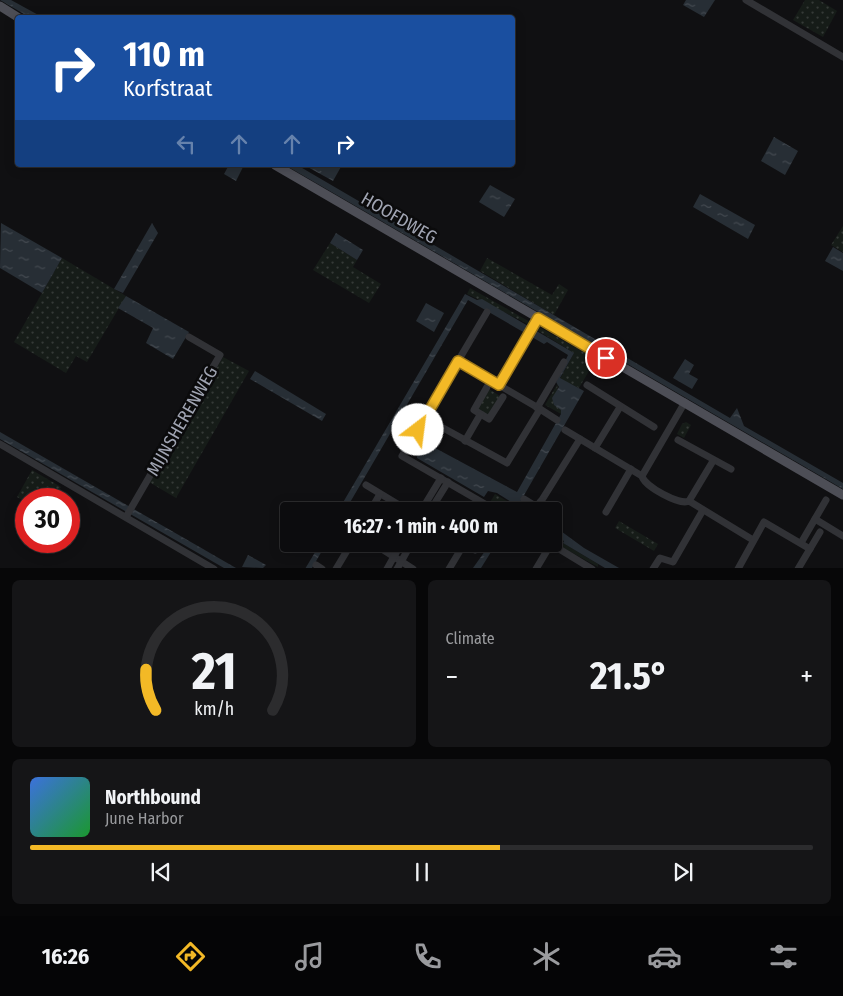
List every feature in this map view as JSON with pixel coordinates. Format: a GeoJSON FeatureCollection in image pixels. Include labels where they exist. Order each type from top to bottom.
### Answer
{"type":"FeatureCollection","features":[{"type":"Feature","properties":{"kind":"main road"},"geometry":{"type":"LineString","coordinates":[[0,6],[15,15]]}},
{"type":"Feature","properties":{"kind":"main road","name":"HOOFDWEG"},"geometry":{"type":"LineString","coordinates":[[278,167],[843,496]]}},
{"type":"Feature","properties":{"kind":"street"},"geometry":{"type":"LineString","coordinates":[[746,0],[843,57]]}},
{"type":"Feature","properties":{"kind":"street"},"geometry":{"type":"LineString","coordinates":[[482,502],[402,456],[486,312]]}},
{"type":"Feature","properties":{"kind":"street"},"geometry":{"type":"LineString","coordinates":[[499,385],[538,318]]}},
{"type":"Feature","properties":{"kind":"street","name":"MIJNSHERENWEG"},"geometry":{"type":"LineString","coordinates":[[128,513],[220,356],[189,337]]}},
{"type":"Feature","properties":{"kind":"street"},"geometry":{"type":"LineString","coordinates":[[458,361],[557,420]]}},
{"type":"Feature","properties":{"kind":"street"},"geometry":{"type":"LineString","coordinates":[[425,418],[507,463],[564,362]]}},
{"type":"Feature","properties":{"kind":"street"},"geometry":{"type":"LineString","coordinates":[[587,385],[654,427]]}},
{"type":"Feature","properties":{"kind":"street"},"geometry":{"type":"LineString","coordinates":[[487,387],[474,410],[480,415],[489,419],[503,397]]}},
{"type":"Feature","properties":{"kind":"street"},"geometry":{"type":"LineString","coordinates":[[642,476],[684,404]]}},
{"type":"Feature","properties":{"kind":"street"},"geometry":{"type":"LineString","coordinates":[[596,448],[620,407]]}},
{"type":"Feature","properties":{"kind":"street"},"geometry":{"type":"LineString","coordinates":[[465,441],[480,415]]}},
{"type":"Feature","properties":{"kind":"street"},"geometry":{"type":"LineString","coordinates":[[565,430],[642,476],[645,482],[679,503],[689,501],[753,540]]}},
{"type":"Feature","properties":{"kind":"street"},"geometry":{"type":"LineString","coordinates":[[540,502],[580,439]]}},
{"type":"Feature","properties":{"kind":"street"},"geometry":{"type":"LineString","coordinates":[[678,440],[713,461],[731,469]]}},
{"type":"Feature","properties":{"kind":"street"},"geometry":{"type":"LineString","coordinates":[[0,444],[128,513],[214,568]]}},
{"type":"Feature","properties":{"kind":"street"},"geometry":{"type":"LineString","coordinates":[[689,501],[713,461]]}},
{"type":"Feature","properties":{"kind":"street"},"geometry":{"type":"LineString","coordinates":[[606,512],[631,469]]}},
{"type":"Feature","properties":{"kind":"street"},"geometry":{"type":"LineString","coordinates":[[426,502],[441,478]]}},
{"type":"Feature","properties":{"kind":"street"},"geometry":{"type":"LineString","coordinates":[[436,502],[448,482]]}},
{"type":"Feature","properties":{"kind":"street"},"geometry":{"type":"LineString","coordinates":[[366,485],[394,502]]}},
{"type":"Feature","properties":{"kind":"street"},"geometry":{"type":"LineString","coordinates":[[375,502],[380,494]]}},
{"type":"Feature","properties":{"kind":"street"},"geometry":{"type":"LineString","coordinates":[[524,499],[529,502]]}},
{"type":"Feature","properties":{"kind":"street"},"geometry":{"type":"LineString","coordinates":[[801,543],[826,500]]}},
{"type":"Feature","properties":{"kind":"street"},"geometry":{"type":"LineString","coordinates":[[653,568],[660,558],[673,562],[703,510]]}},
{"type":"Feature","properties":{"kind":"street"},"geometry":{"type":"LineString","coordinates":[[815,519],[843,536]]}},
{"type":"Feature","properties":{"kind":"street"},"geometry":{"type":"LineString","coordinates":[[738,568],[764,522],[810,549]]}},
{"type":"Feature","properties":{"kind":"street"},"geometry":{"type":"LineString","coordinates":[[798,568],[820,532]]}},
{"type":"Feature","properties":{"kind":"street"},"geometry":{"type":"LineString","coordinates":[[562,550],[592,568]]}},
{"type":"Feature","properties":{"kind":"street"},"geometry":{"type":"LineString","coordinates":[[336,568],[346,552]]}},
{"type":"Feature","properties":{"kind":"street"},"geometry":{"type":"LineString","coordinates":[[387,552],[413,568]]}},
{"type":"Feature","properties":{"kind":"street"},"geometry":{"type":"LineString","coordinates":[[387,568],[396,552]]}},
{"type":"Feature","properties":{"kind":"street"},"geometry":{"type":"LineString","coordinates":[[397,568],[406,552]]}},
{"type":"Feature","properties":{"kind":"street"},"geometry":{"type":"LineString","coordinates":[[449,568],[460,552]]}},
{"type":"Feature","properties":{"kind":"street"},"geometry":{"type":"LineString","coordinates":[[536,568],[546,552]]}},
{"type":"Feature","properties":{"kind":"green space"},"geometry":{"type":"Polygon","coordinates":[[[805,0],[819,0],[837,11],[823,37],[793,20],[805,0]]]}},
{"type":"Feature","properties":{"kind":"green space"},"geometry":{"type":"Polygon","coordinates":[[[843,226],[843,252],[831,245],[843,226]]]}},
{"type":"Feature","properties":{"kind":"green space"},"geometry":{"type":"Polygon","coordinates":[[[330,243],[357,260],[353,267],[381,284],[369,303],[313,270],[330,243]]]}},
{"type":"Feature","properties":{"kind":"green space"},"geometry":{"type":"Polygon","coordinates":[[[62,258],[126,296],[87,362],[76,356],[66,373],[14,342],[62,258]]]}},
{"type":"Feature","properties":{"kind":"green space"},"geometry":{"type":"Polygon","coordinates":[[[487,258],[552,295],[559,284],[568,290],[554,315],[480,271],[487,258]]]}},
{"type":"Feature","properties":{"kind":"green space"},"geometry":{"type":"Polygon","coordinates":[[[470,288],[596,359],[579,388],[560,379],[574,353],[524,322],[467,294],[470,288]]]}},
{"type":"Feature","properties":{"kind":"green space"},"geometry":{"type":"Polygon","coordinates":[[[223,357],[249,371],[176,498],[149,482],[223,357]]]}},
{"type":"Feature","properties":{"kind":"green space"},"geometry":{"type":"Polygon","coordinates":[[[558,383],[555,405],[561,410],[561,414],[545,405],[558,383]]]}},
{"type":"Feature","properties":{"kind":"green space"},"geometry":{"type":"Polygon","coordinates":[[[489,389],[500,396],[488,416],[477,410],[489,389]]]}},
{"type":"Feature","properties":{"kind":"green space"},"geometry":{"type":"Polygon","coordinates":[[[686,422],[691,425],[684,438],[677,434],[682,424],[686,422]]]}},
{"type":"Feature","properties":{"kind":"green space"},"geometry":{"type":"Polygon","coordinates":[[[32,470],[61,487],[60,488],[22,488],[32,470]]]}},
{"type":"Feature","properties":{"kind":"green space"},"geometry":{"type":"Polygon","coordinates":[[[495,494],[507,501],[506,502],[490,502],[495,494]]]}},
{"type":"Feature","properties":{"kind":"green space"},"geometry":{"type":"Polygon","coordinates":[[[619,521],[658,544],[654,551],[615,528],[619,521]]]}},
{"type":"Feature","properties":{"kind":"green space"},"geometry":{"type":"Polygon","coordinates":[[[562,544],[598,564],[598,567],[562,547],[562,544]]]}},
{"type":"Feature","properties":{"kind":"water"},"geometry":{"type":"Polygon","coordinates":[[[0,0],[11,0],[38,15],[26,15],[0,0]]]}},
{"type":"Feature","properties":{"kind":"water"},"geometry":{"type":"Polygon","coordinates":[[[686,0],[715,0],[704,17],[683,5],[686,0]]]}},
{"type":"Feature","properties":{"kind":"water"},"geometry":{"type":"Polygon","coordinates":[[[774,137],[798,151],[785,175],[761,161],[774,137]]]}},
{"type":"Feature","properties":{"kind":"water"},"geometry":{"type":"Polygon","coordinates":[[[228,167],[243,167],[236,181],[224,174],[228,167]]]}},
{"type":"Feature","properties":{"kind":"water"},"geometry":{"type":"Polygon","coordinates":[[[288,167],[300,167],[730,418],[737,408],[744,426],[843,483],[843,489],[288,167]]]}},
{"type":"Feature","properties":{"kind":"water"},"geometry":{"type":"Polygon","coordinates":[[[308,167],[341,167],[333,181],[308,167]]]}},
{"type":"Feature","properties":{"kind":"water"},"geometry":{"type":"Polygon","coordinates":[[[490,185],[515,199],[504,217],[479,202],[490,185]]]}},
{"type":"Feature","properties":{"kind":"water"},"geometry":{"type":"Polygon","coordinates":[[[700,194],[755,225],[748,239],[693,207],[700,194]]]}},
{"type":"Feature","properties":{"kind":"water"},"geometry":{"type":"Polygon","coordinates":[[[1,223],[62,258],[42,293],[0,268],[1,223]]]}},
{"type":"Feature","properties":{"kind":"water"},"geometry":{"type":"Polygon","coordinates":[[[152,223],[158,233],[123,293],[114,289],[152,223]]]}},
{"type":"Feature","properties":{"kind":"water"},"geometry":{"type":"Polygon","coordinates":[[[336,233],[363,250],[357,260],[330,243],[336,233]]]}},
{"type":"Feature","properties":{"kind":"water"},"geometry":{"type":"Polygon","coordinates":[[[833,247],[843,253],[843,271],[825,261],[833,247]]]}},
{"type":"Feature","properties":{"kind":"water"},"geometry":{"type":"Polygon","coordinates":[[[465,294],[477,300],[482,299],[574,353],[560,378],[584,391],[520,502],[511,502],[497,493],[488,491],[484,497],[417,458],[417,454],[424,442],[517,492],[561,414],[561,410],[554,405],[552,398],[559,387],[556,382],[568,355],[547,342],[544,344],[468,300],[350,502],[343,502],[465,294]]]}},
{"type":"Feature","properties":{"kind":"water"},"geometry":{"type":"Polygon","coordinates":[[[126,296],[189,332],[173,359],[146,343],[153,328],[118,308],[126,296]]]}},
{"type":"Feature","properties":{"kind":"water"},"geometry":{"type":"Polygon","coordinates":[[[426,303],[444,313],[434,332],[416,321],[426,303]]]}},
{"type":"Feature","properties":{"kind":"water"},"geometry":{"type":"Polygon","coordinates":[[[685,359],[694,365],[689,374],[698,379],[692,389],[673,378],[685,359]]]}},
{"type":"Feature","properties":{"kind":"water"},"geometry":{"type":"Polygon","coordinates":[[[255,371],[326,414],[322,421],[250,379],[255,371]]]}},
{"type":"Feature","properties":{"kind":"water"},"geometry":{"type":"Polygon","coordinates":[[[0,432],[236,568],[224,568],[0,439],[0,432]]]}},
{"type":"Feature","properties":{"kind":"water"},"geometry":{"type":"Polygon","coordinates":[[[562,532],[584,548],[619,568],[605,568],[563,543],[564,541],[562,540],[562,532]]]}},
{"type":"Feature","properties":{"kind":"water"},"geometry":{"type":"Polygon","coordinates":[[[315,552],[321,552],[312,568],[306,568],[315,552]]]}},
{"type":"Feature","properties":{"kind":"water"},"geometry":{"type":"Polygon","coordinates":[[[484,552],[491,552],[481,568],[473,568],[484,552]]]}},
{"type":"Feature","properties":{"kind":"water"},"geometry":{"type":"Polygon","coordinates":[[[248,555],[266,565],[263,568],[242,567],[248,555]]]}},
{"type":"Feature","properties":{"kind":"route"},"geometry":{"type":"LineString","coordinates":[[418,430],[458,361],[499,385],[538,318],[606,358]]}}]}
